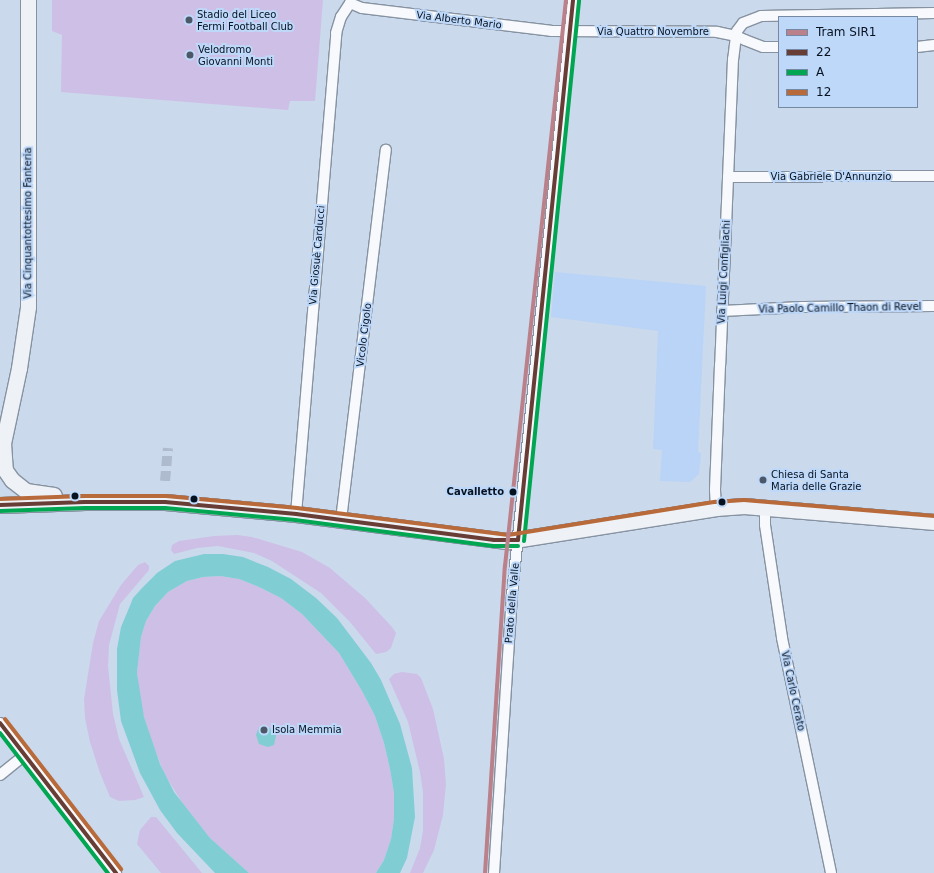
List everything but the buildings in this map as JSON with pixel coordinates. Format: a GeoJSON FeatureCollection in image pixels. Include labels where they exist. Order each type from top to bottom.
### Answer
{"type":"FeatureCollection","features":[{"type":"Feature","properties":{"kind":"street","name":"Via Cinquantottesimo Fanteria"},"geometry":{"type":"LineString","coordinates":[[28,0],[28,307],[19,368],[2,449],[5,470],[12,480],[26,490],[38,494],[165,502]]}},
{"type":"Feature","properties":{"kind":"street","name":"Prato della Valle"},"geometry":{"type":"LineString","coordinates":[[494,873],[512,595],[573,0]]}},
{"type":"Feature","properties":{"kind":"street","name":"Via Alberto Mario"},"geometry":{"type":"LineString","coordinates":[[349,2],[362,8],[569,32]]}},
{"type":"Feature","properties":{"kind":"street","name":"Via Giosuè Carducci"},"geometry":{"type":"LineString","coordinates":[[296,514],[336,33],[349,2]]}},
{"type":"Feature","properties":{"kind":"street"},"geometry":{"type":"LineString","coordinates":[[736,36],[743,24],[761,16],[934,13]]}},
{"type":"Feature","properties":{"kind":"street","name":"Via Quattro Novembre"},"geometry":{"type":"LineString","coordinates":[[569,32],[717,32],[736,36],[762,46],[778,46]]}},
{"type":"Feature","properties":{"kind":"street","name":"Via Luigi Configliachi"},"geometry":{"type":"LineString","coordinates":[[716,508],[715,490],[722,312],[733,59],[736,36]]}},
{"type":"Feature","properties":{"kind":"street"},"geometry":{"type":"LineString","coordinates":[[918,47],[934,45]]}},
{"type":"Feature","properties":{"kind":"street","name":"Vicolo Cigolo"},"geometry":{"type":"LineString","coordinates":[[341,520],[386,150]]}},
{"type":"Feature","properties":{"kind":"street","name":"Via Gabriele D'Annunzio"},"geometry":{"type":"LineString","coordinates":[[728,177],[934,176]]}},
{"type":"Feature","properties":{"kind":"street","name":"Via Paolo Camillo Thaon di Revel"},"geometry":{"type":"LineString","coordinates":[[722,312],[802,307],[934,306]]}},
{"type":"Feature","properties":{"kind":"street"},"geometry":{"type":"LineString","coordinates":[[0,505],[85,502],[165,502],[296,514],[475,538],[518,540],[716,508],[765,507],[934,522]]}},
{"type":"Feature","properties":{"kind":"street","name":"Via Carlo Cerato"},"geometry":{"type":"LineString","coordinates":[[765,507],[765,525],[782,638],[831,873]]}},
{"type":"Feature","properties":{"kind":"street"},"geometry":{"type":"LineString","coordinates":[[0,722],[116,873]]}},
{"type":"Feature","properties":{"kind":"street"},"geometry":{"type":"LineString","coordinates":[[0,775],[25,755]]}},
{"type":"Feature","properties":{"kind":"shaded area","name":"Velodromo Giovanni Monti"},"geometry":{"type":"Polygon","coordinates":[[[52,0],[323,0],[315,101],[290,101],[288,110],[61,92],[62,35],[52,31],[52,0]]]}},
{"type":"Feature","properties":{"kind":"shaded area"},"geometry":{"type":"Polygon","coordinates":[[[555,272],[706,286],[698,452],[701,453],[699,474],[690,482],[660,481],[662,450],[653,449],[658,331],[551,317],[555,272]]]}},
{"type":"Feature","properties":{"kind":"shaded area"},"geometry":{"type":"Polygon","coordinates":[[[237,535],[252,537],[302,552],[330,568],[366,599],[392,627],[396,633],[391,648],[386,652],[376,654],[350,622],[321,593],[272,561],[254,553],[218,546],[197,548],[174,554],[171,550],[172,545],[179,541],[214,536],[237,535]]]}},
{"type":"Feature","properties":{"kind":"shaded area"},"geometry":{"type":"Polygon","coordinates":[[[204,554],[223,554],[243,557],[268,567],[291,579],[316,598],[337,618],[371,663],[381,680],[400,724],[412,768],[415,817],[407,858],[400,873],[376,873],[384,860],[391,839],[394,819],[394,793],[384,743],[375,716],[362,691],[339,653],[302,614],[281,598],[239,579],[220,576],[203,577],[187,581],[168,592],[155,606],[146,621],[141,637],[137,673],[144,717],[160,764],[174,792],[210,838],[249,873],[215,873],[177,833],[160,810],[140,773],[121,721],[117,690],[117,649],[121,627],[133,598],[143,587],[157,573],[175,561],[204,554]]]}},
{"type":"Feature","properties":{"kind":"shaded area"},"geometry":{"type":"Polygon","coordinates":[[[145,562],[149,566],[149,570],[120,604],[109,645],[108,666],[113,714],[119,739],[144,797],[135,800],[119,801],[110,797],[100,773],[90,742],[85,718],[84,699],[93,643],[99,621],[121,585],[138,565],[145,562]]]}},
{"type":"Feature","properties":{"kind":"shaded area","name":"Isola Memmia"},"geometry":{"type":"Polygon","coordinates":[[[220,576],[239,579],[259,587],[281,598],[302,614],[339,653],[362,691],[375,716],[384,743],[394,793],[394,819],[391,839],[384,860],[376,873],[249,873],[210,838],[183,804],[165,775],[152,743],[139,696],[137,673],[141,637],[146,621],[155,606],[168,592],[187,581],[203,577],[220,576]]]}},
{"type":"Feature","properties":{"kind":"shaded area"},"geometry":{"type":"Polygon","coordinates":[[[402,672],[417,674],[421,678],[433,709],[444,759],[446,784],[443,815],[434,850],[423,873],[410,873],[420,848],[423,831],[423,792],[420,772],[408,722],[389,679],[394,674],[402,672]]]}},
{"type":"Feature","properties":{"kind":"shaded area"},"geometry":{"type":"Polygon","coordinates":[[[266,726],[274,731],[276,736],[274,745],[268,747],[259,744],[256,735],[259,727],[266,726]]]}},
{"type":"Feature","properties":{"kind":"shaded area"},"geometry":{"type":"Polygon","coordinates":[[[151,817],[156,817],[202,873],[161,873],[137,844],[140,830],[151,817]]]}},
{"type":"Feature","properties":{"kind":"tunnel"},"geometry":{"type":"LineString","coordinates":[[165,481],[168,448]]}},
{"type":"Feature","properties":{"kind":"tram line","name":"SIR1"},"geometry":{"type":"LineString","coordinates":[[485,873],[505,566],[566,0]]}},
{"type":"Feature","properties":{"kind":"transit line","name":"22"},"geometry":{"type":"LineString","coordinates":[[518,540],[573,0]]}},
{"type":"Feature","properties":{"kind":"transit line","name":"A"},"geometry":{"type":"LineString","coordinates":[[524,541],[579,1]]}},
{"type":"Feature","properties":{"kind":"transit line","name":"12"},"geometry":{"type":"LineString","coordinates":[[0,499],[85,496],[166,496],[297,508],[508,535],[715,502],[744,500],[934,516]]}},
{"type":"Feature","properties":{"kind":"transit line","name":"22"},"geometry":{"type":"LineString","coordinates":[[0,505],[85,502],[165,502],[296,514],[494,540],[518,540]]}},
{"type":"Feature","properties":{"kind":"transit line","name":"A"},"geometry":{"type":"LineString","coordinates":[[0,511],[85,508],[165,508],[295,520],[493,546],[518,546]]}},
{"type":"Feature","properties":{"kind":"transit line","name":"12"},"geometry":{"type":"LineString","coordinates":[[5,719],[121,869]]}},
{"type":"Feature","properties":{"kind":"transit line","name":"22"},"geometry":{"type":"LineString","coordinates":[[0,723],[116,873]]}},
{"type":"Feature","properties":{"kind":"transit line","name":"A"},"geometry":{"type":"LineString","coordinates":[[0,733],[108,873]]}},
{"type":"Feature","properties":{"kind":"place","name":"Stadio del Liceo Fermi Football Club"},"geometry":{"type":"Point","coordinates":[189,20]}},
{"type":"Feature","properties":{"kind":"place","name":"Velodromo Giovanni Monti"},"geometry":{"type":"Point","coordinates":[190,55]}},
{"type":"Feature","properties":{"kind":"place","name":"Chiesa di Santa Maria delle Grazie"},"geometry":{"type":"Point","coordinates":[763,480]}},
{"type":"Feature","properties":{"kind":"place","name":"Cavalletto"},"geometry":{"type":"Point","coordinates":[513,492]}},
{"type":"Feature","properties":{"kind":"place","name":"Isola Memmia"},"geometry":{"type":"Point","coordinates":[264,730]}}]}
